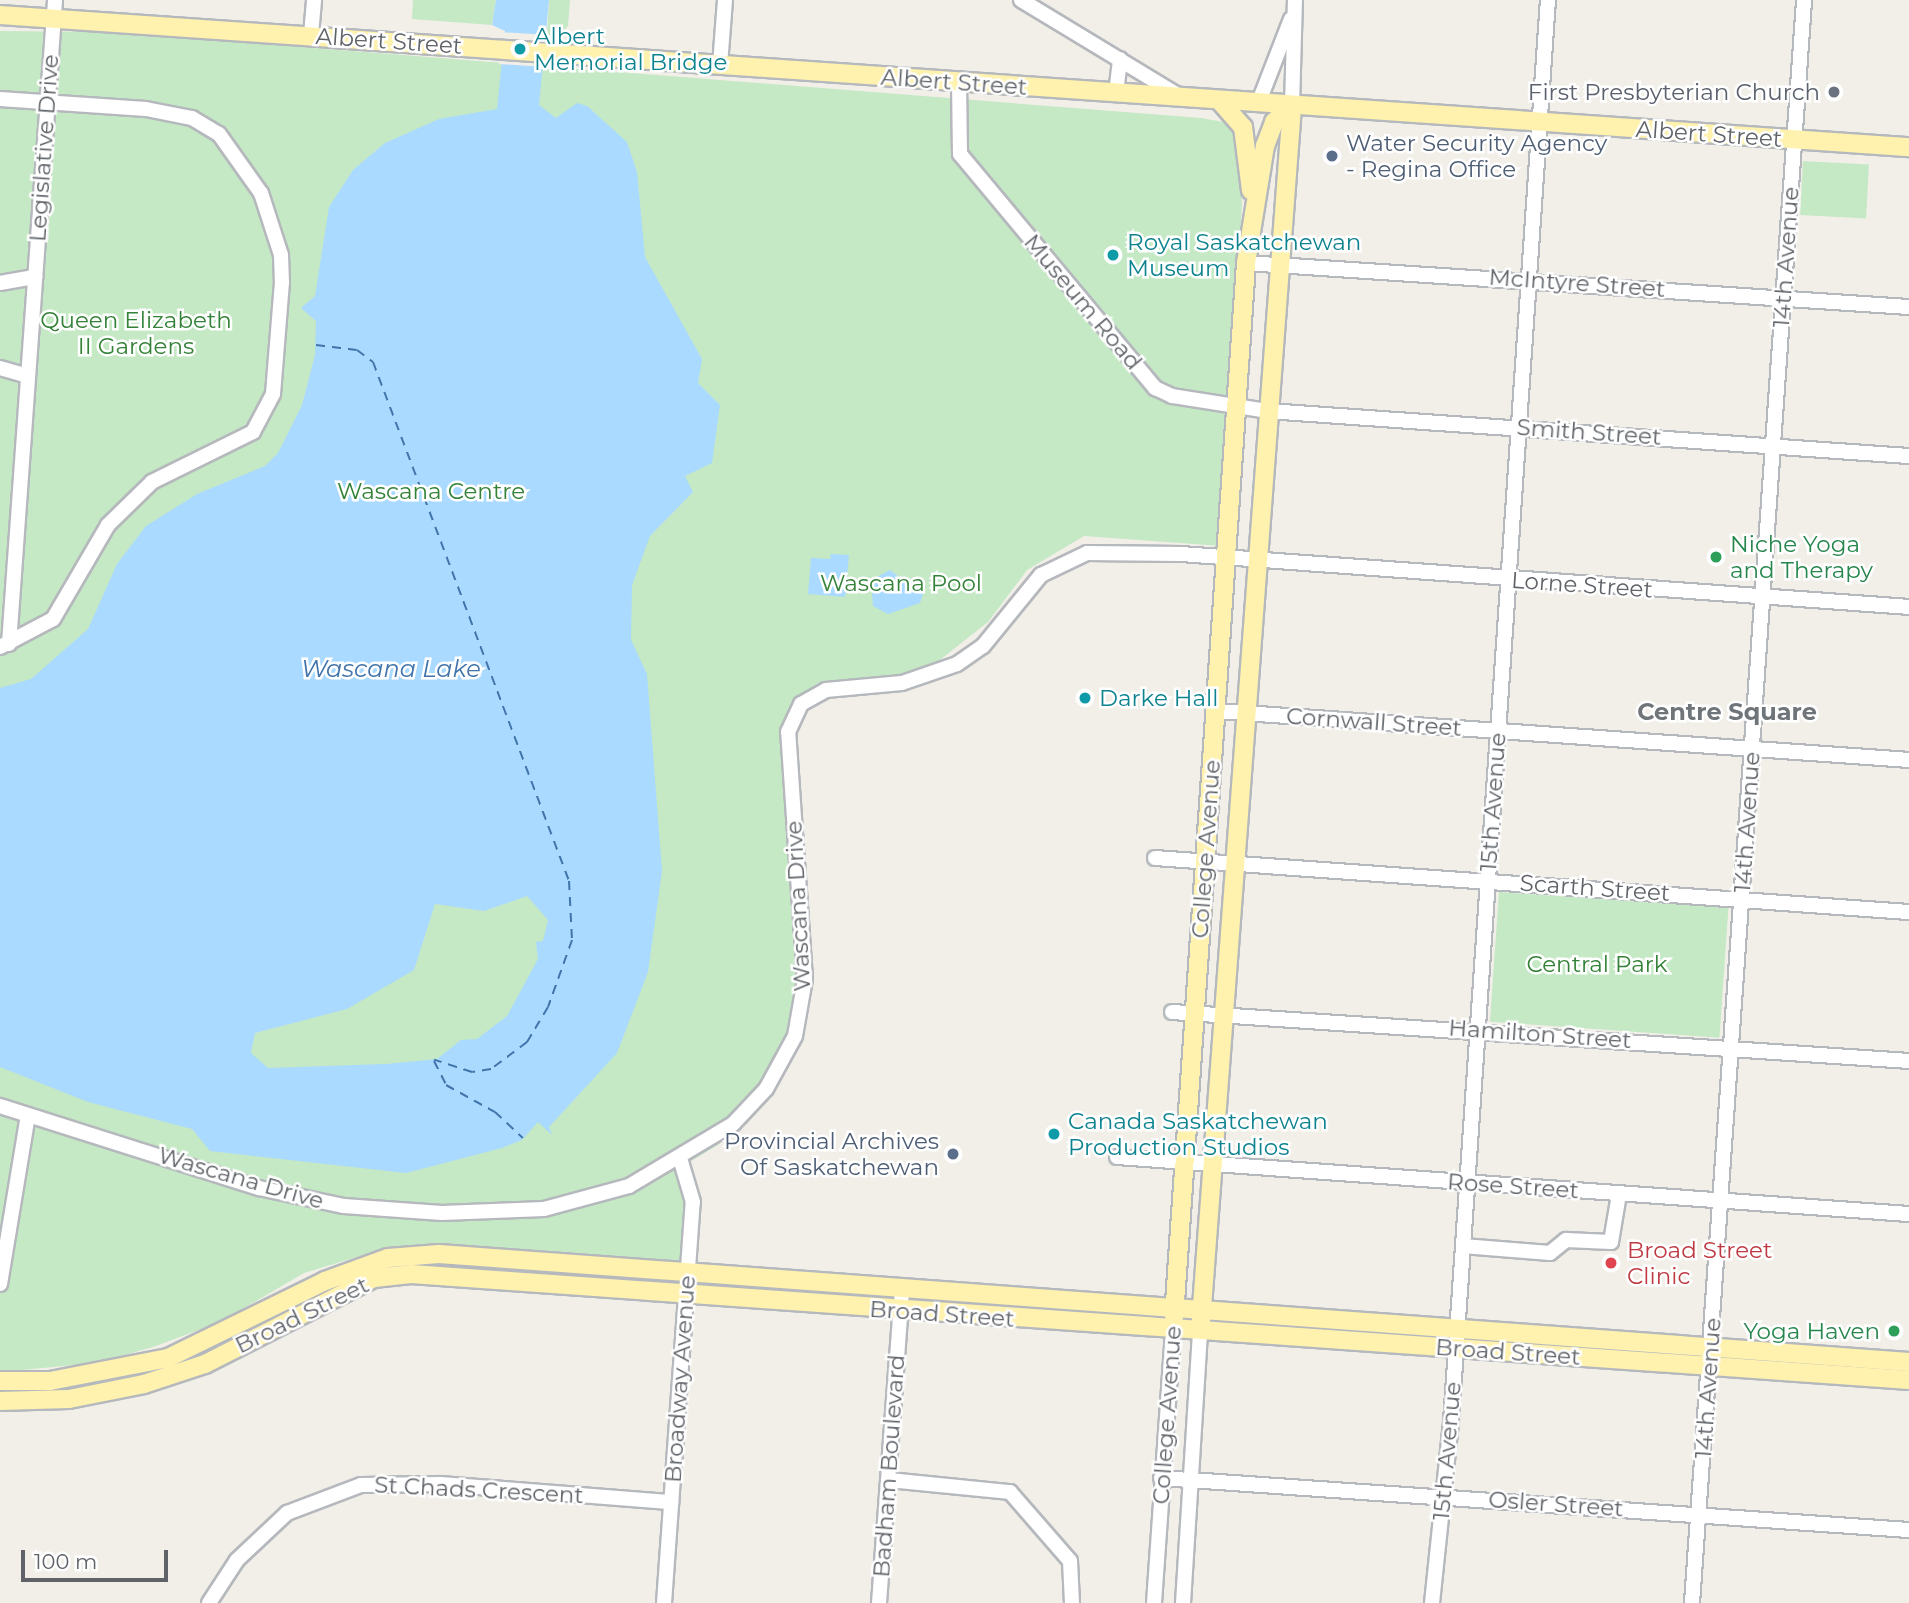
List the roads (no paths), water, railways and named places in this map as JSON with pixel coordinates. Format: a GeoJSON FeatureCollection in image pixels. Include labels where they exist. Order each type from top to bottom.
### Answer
{"type":"FeatureCollection","features":[{"type":"Feature","properties":{"kind":"main road","name":"Albert Street"},"geometry":{"type":"LineString","coordinates":[[0,15],[1909,147]]}},
{"type":"Feature","properties":{"kind":"main road"},"geometry":{"type":"LineString","coordinates":[[1220,101],[1243,127],[1252,208]]}},
{"type":"Feature","properties":{"kind":"main road","name":"College Avenue"},"geometry":{"type":"LineString","coordinates":[[1173,1329],[1246,263],[1252,208],[1274,122],[1292,106]]}},
{"type":"Feature","properties":{"kind":"main road","name":"College Avenue"},"geometry":{"type":"LineString","coordinates":[[1200,1331],[1215,1164],[1222,1014],[1235,865],[1255,562],[1292,106]]}},
{"type":"Feature","properties":{"kind":"main road","name":"Broad Street"},"geometry":{"type":"LineString","coordinates":[[0,1381],[50,1381],[168,1358],[325,1281],[388,1258],[439,1254],[1457,1327],[1909,1380]]}},
{"type":"Feature","properties":{"kind":"main road","name":"Broad Street"},"geometry":{"type":"LineString","coordinates":[[0,1401],[69,1399],[144,1384],[205,1364],[374,1278],[458,1276],[901,1311],[1456,1348],[1909,1362]]}},
{"type":"Feature","properties":{"kind":"street","name":"Legislative Drive"},"geometry":{"type":"LineString","coordinates":[[4,645],[15,550],[55,0]]}},
{"type":"Feature","properties":{"kind":"street"},"geometry":{"type":"LineString","coordinates":[[312,35],[314,0]]}},
{"type":"Feature","properties":{"kind":"street"},"geometry":{"type":"LineString","coordinates":[[715,65],[725,0]]}},
{"type":"Feature","properties":{"kind":"street"},"geometry":{"type":"LineString","coordinates":[[1021,0],[1182,97]]}},
{"type":"Feature","properties":{"kind":"street","name":"15th Avenue"},"geometry":{"type":"LineString","coordinates":[[1432,1603],[1456,1348],[1468,1183],[1548,0]]}},
{"type":"Feature","properties":{"kind":"street","name":"14th Avenue"},"geometry":{"type":"LineString","coordinates":[[1692,1603],[1804,0]]}},
{"type":"Feature","properties":{"kind":"street","name":"College Avenue"},"geometry":{"type":"LineString","coordinates":[[1258,104],[1280,61],[1294,4]]}},
{"type":"Feature","properties":{"kind":"street","name":"College Avenue"},"geometry":{"type":"LineString","coordinates":[[1292,106],[1294,4]]}},
{"type":"Feature","properties":{"kind":"street"},"geometry":{"type":"LineString","coordinates":[[1116,93],[1120,59]]}},
{"type":"Feature","properties":{"kind":"street","name":"Museum Road"},"geometry":{"type":"LineString","coordinates":[[959,82],[960,154],[1155,388],[1172,396],[1237,402],[1268,411]]}},
{"type":"Feature","properties":{"kind":"street"},"geometry":{"type":"LineString","coordinates":[[0,99],[171,113],[219,134],[249,170],[272,222],[281,255],[280,312],[273,394],[253,432],[177,466],[127,503],[95,545],[68,603],[33,635],[4,645]]}},
{"type":"Feature","properties":{"kind":"street","name":"McIntyre Street"},"geometry":{"type":"LineString","coordinates":[[1246,263],[1909,307]]}},
{"type":"Feature","properties":{"kind":"street"},"geometry":{"type":"LineString","coordinates":[[0,283],[35,278]]}},
{"type":"Feature","properties":{"kind":"street"},"geometry":{"type":"LineString","coordinates":[[0,368],[28,376]]}},
{"type":"Feature","properties":{"kind":"street","name":"Smith Street"},"geometry":{"type":"LineString","coordinates":[[1268,411],[1909,456]]}},
{"type":"Feature","properties":{"kind":"street"},"geometry":{"type":"LineString","coordinates":[[0,549],[15,550]]}},
{"type":"Feature","properties":{"kind":"street","name":"Wascana Drive"},"geometry":{"type":"LineString","coordinates":[[0,1106],[259,1188],[390,1211],[544,1209],[629,1186],[733,1124],[766,1089],[795,1036],[805,979],[788,732],[801,704],[826,690],[902,683],[957,664],[983,646],[1041,575],[1087,553],[1226,558],[1255,562]]}},
{"type":"Feature","properties":{"kind":"street","name":"Lorne Street"},"geometry":{"type":"LineString","coordinates":[[1255,562],[1909,607]]}},
{"type":"Feature","properties":{"kind":"street","name":"Cornwall Street"},"geometry":{"type":"LineString","coordinates":[[1216,711],[1909,760]]}},
{"type":"Feature","properties":{"kind":"street","name":"Scarth Street"},"geometry":{"type":"LineString","coordinates":[[1155,858],[1742,897],[1909,912]]}},
{"type":"Feature","properties":{"kind":"street","name":"Hamilton Street"},"geometry":{"type":"LineString","coordinates":[[1172,1012],[1478,1030],[1909,1061]]}},
{"type":"Feature","properties":{"kind":"street"},"geometry":{"type":"LineString","coordinates":[[0,1284],[28,1115]]}},
{"type":"Feature","properties":{"kind":"street","name":"Rose Street"},"geometry":{"type":"LineString","coordinates":[[1117,1157],[1909,1214]]}},
{"type":"Feature","properties":{"kind":"street","name":"Broadway Avenue"},"geometry":{"type":"LineString","coordinates":[[664,1603],[693,1202],[680,1158]]}},
{"type":"Feature","properties":{"kind":"street"},"geometry":{"type":"LineString","coordinates":[[1463,1246],[1550,1253],[1566,1240],[1611,1242],[1619,1194]]}},
{"type":"Feature","properties":{"kind":"street","name":"Badham Boulevard"},"geometry":{"type":"LineString","coordinates":[[879,1603],[902,1287]]}},
{"type":"Feature","properties":{"kind":"street","name":"College Avenue"},"geometry":{"type":"LineString","coordinates":[[1154,1603],[1173,1329]]}},
{"type":"Feature","properties":{"kind":"street","name":"College Avenue"},"geometry":{"type":"LineString","coordinates":[[1182,1603],[1200,1331]]}},
{"type":"Feature","properties":{"kind":"street","name":"Osler Street"},"geometry":{"type":"LineString","coordinates":[[1161,1478],[1909,1530]]}},
{"type":"Feature","properties":{"kind":"street"},"geometry":{"type":"LineString","coordinates":[[889,1480],[1010,1492],[1070,1561],[1072,1603]]}},
{"type":"Feature","properties":{"kind":"street","name":"St Chads Crescent"},"geometry":{"type":"LineString","coordinates":[[209,1603],[237,1560],[287,1513],[361,1485],[441,1484],[671,1502]]}},
{"type":"Feature","properties":{"kind":"water","name":"Wascana Lake"},"geometry":{"type":"Polygon","coordinates":[[[496,0],[549,0],[539,105],[556,118],[577,103],[587,106],[627,142],[637,172],[645,257],[702,359],[698,383],[720,405],[712,463],[685,476],[693,492],[650,536],[632,585],[631,640],[647,674],[662,871],[648,972],[617,1053],[549,1127],[552,1135],[538,1122],[522,1140],[502,1148],[406,1173],[210,1151],[192,1129],[88,1102],[0,1067],[0,688],[31,679],[88,629],[117,564],[146,526],[197,494],[265,466],[278,453],[302,405],[315,355],[316,321],[301,308],[315,296],[329,207],[353,170],[385,143],[439,119],[497,109],[505,31],[492,25],[496,0]],[[527,896],[484,911],[435,904],[414,970],[347,1009],[255,1033],[251,1053],[268,1068],[386,1064],[437,1059],[461,1040],[477,1039],[507,1016],[538,959],[536,942],[543,941],[548,920],[527,896]]]}},
{"type":"Feature","properties":{"kind":"water"},"geometry":{"type":"Polygon","coordinates":[[[831,554],[849,555],[845,597],[808,594],[811,558],[830,559],[831,554]]]}},
{"type":"Feature","properties":{"kind":"water"},"geometry":{"type":"Polygon","coordinates":[[[890,570],[911,586],[926,585],[920,603],[888,614],[873,606],[871,580],[890,570]]]}},
{"type":"Feature","properties":{"kind":"place","name":"Albert Memorial Bridge"},"geometry":{"type":"Point","coordinates":[520,49]}},
{"type":"Feature","properties":{"kind":"place","name":"First Presbyterian Church"},"geometry":{"type":"Point","coordinates":[1834,92]}},
{"type":"Feature","properties":{"kind":"place","name":"Water Security Agency - Regina Office"},"geometry":{"type":"Point","coordinates":[1332,156]}},
{"type":"Feature","properties":{"kind":"place","name":"Royal Saskatchewan Museum"},"geometry":{"type":"Point","coordinates":[1113,255]}},
{"type":"Feature","properties":{"kind":"place","name":"Niche Yoga and Therapy"},"geometry":{"type":"Point","coordinates":[1716,557]}},
{"type":"Feature","properties":{"kind":"place","name":"Darke Hall"},"geometry":{"type":"Point","coordinates":[1085,698]}},
{"type":"Feature","properties":{"kind":"place","name":"Canada Saskatchewan Production Studios"},"geometry":{"type":"Point","coordinates":[1054,1134]}},
{"type":"Feature","properties":{"kind":"place","name":"Provincial Archives Of Saskatchewan"},"geometry":{"type":"Point","coordinates":[953,1154]}},
{"type":"Feature","properties":{"kind":"place","name":"Broad Street Clinic"},"geometry":{"type":"Point","coordinates":[1611,1263]}},
{"type":"Feature","properties":{"kind":"place","name":"Yoga Haven"},"geometry":{"type":"Point","coordinates":[1894,1331]}},
{"type":"Feature","properties":{"kind":"district","name":"Centre Square"},"geometry":{"type":"Point","coordinates":[1727,712]}},
{"type":"Feature","properties":{"kind":"park label","name":"Queen Elizabeth II Gardens"},"geometry":{"type":"Point","coordinates":[136,333]}},
{"type":"Feature","properties":{"kind":"park label","name":"Wascana Centre"},"geometry":{"type":"Point","coordinates":[431,491]}},
{"type":"Feature","properties":{"kind":"park label","name":"Wascana Pool"},"geometry":{"type":"Point","coordinates":[901,583]}},
{"type":"Feature","properties":{"kind":"park label","name":"Central Park"},"geometry":{"type":"Point","coordinates":[1597,964]}}]}
